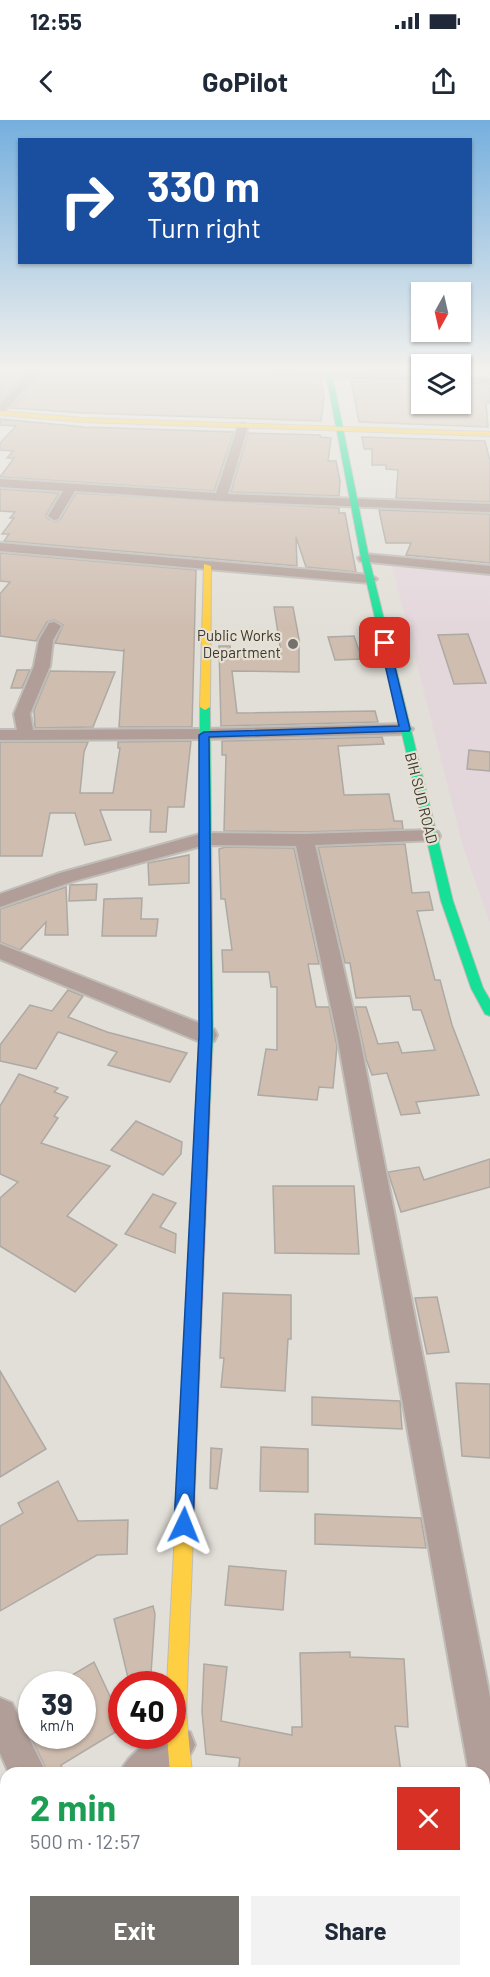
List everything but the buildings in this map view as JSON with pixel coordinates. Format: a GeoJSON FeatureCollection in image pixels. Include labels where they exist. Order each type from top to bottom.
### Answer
{"type":"FeatureCollection","features":[{"type":"Feature","properties":{"kind":"main road","name":"BIH SUD ROAD"},"geometry":{"type":"LineString","coordinates":[[345,454],[364,558],[447,901],[477,988],[490,1011]]}},
{"type":"Feature","properties":{"kind":"main road"},"geometry":{"type":"LineString","coordinates":[[179,1759],[176,1700],[206,1035],[204,735],[207,566]]}},
{"type":"Feature","properties":{"kind":"street"},"geometry":{"type":"LineString","coordinates":[[221,497],[234,454]]}},
{"type":"Feature","properties":{"kind":"street"},"geometry":{"type":"LineString","coordinates":[[0,483],[221,497],[490,508]]}},
{"type":"Feature","properties":{"kind":"street"},"geometry":{"type":"LineString","coordinates":[[54,516],[71,488]]}},
{"type":"Feature","properties":{"kind":"street"},"geometry":{"type":"LineString","coordinates":[[0,548],[370,579]]}},
{"type":"Feature","properties":{"kind":"street"},"geometry":{"type":"LineString","coordinates":[[364,558],[490,570]]}},
{"type":"Feature","properties":{"kind":"street"},"geometry":{"type":"LineString","coordinates":[[26,734],[22,714],[42,666],[46,640],[54,626]]}},
{"type":"Feature","properties":{"kind":"street"},"geometry":{"type":"LineString","coordinates":[[0,735],[204,735],[405,729]]}},
{"type":"Feature","properties":{"kind":"street"},"geometry":{"type":"LineString","coordinates":[[0,901],[67,877],[204,839],[304,840],[431,836]]}},
{"type":"Feature","properties":{"kind":"street"},"geometry":{"type":"LineString","coordinates":[[304,840],[348,1035],[486,1767]]}},
{"type":"Feature","properties":{"kind":"street"},"geometry":{"type":"LineString","coordinates":[[0,951],[206,1035]]}},
{"type":"Feature","properties":{"kind":"street"},"geometry":{"type":"LineString","coordinates":[[0,1715],[25,1767]]}},
{"type":"Feature","properties":{"kind":"street"},"geometry":{"type":"LineString","coordinates":[[156,1767],[179,1759]]}},
{"type":"Feature","properties":{"kind":"shaded area"},"geometry":{"type":"Polygon","coordinates":[[[392,565],[490,574],[490,923],[463,847],[392,565]]]}},
{"type":"Feature","properties":{"kind":"traffic: fast"},"geometry":{"type":"LineString","coordinates":[[345,454],[365,558],[447,901],[477,988],[490,1011]]}},
{"type":"Feature","properties":{"kind":"traffic: fast"},"geometry":{"type":"LineString","coordinates":[[203,1105],[206,1035],[205,707]]}},
{"type":"Feature","properties":{"kind":"traffic: slow"},"geometry":{"type":"LineString","coordinates":[[205,707],[207,566]]}},
{"type":"Feature","properties":{"kind":"traffic: slow"},"geometry":{"type":"LineString","coordinates":[[181,1767],[176,1712],[185,1512]]}},
{"type":"Feature","properties":{"kind":"traffic: jam"},"geometry":{"type":"LineString","coordinates":[[185,1512],[203,1105]]}},
{"type":"Feature","properties":{"kind":"place","name":"Public Works Department"},"geometry":{"type":"Point","coordinates":[293,644]}},
{"type":"Feature","properties":{"kind":"route"},"geometry":{"type":"LineString","coordinates":[[184,1525],[206,1035],[204,1013],[204,735],[405,729],[385,643]]}}]}
